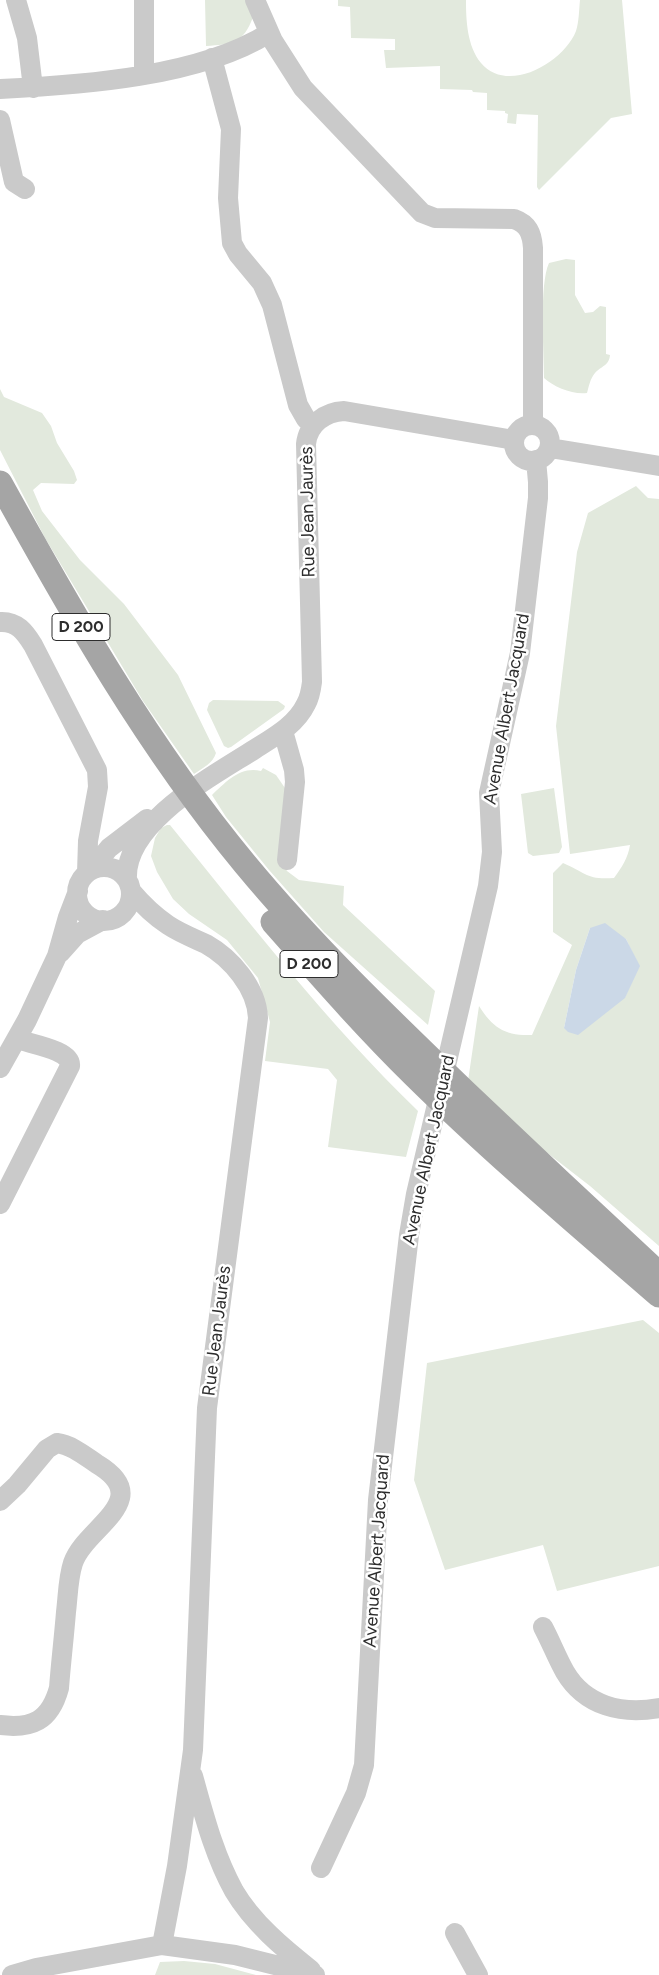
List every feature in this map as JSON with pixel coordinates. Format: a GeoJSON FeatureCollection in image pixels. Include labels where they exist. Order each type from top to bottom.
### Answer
{"type":"FeatureCollection","features":[{"type":"Feature","properties":{"kind":"main road","name":"D 200"},"geometry":{"type":"LineString","coordinates":[[0,483],[164,770]]}},
{"type":"Feature","properties":{"kind":"main road","name":"D 200"},"geometry":{"type":"LineString","coordinates":[[0,515],[76,647],[164,770],[320,976],[414,1075],[461,1120],[659,1295]]}},
{"type":"Feature","properties":{"kind":"main road","name":"D 200"},"geometry":{"type":"LineString","coordinates":[[219,844],[413,1042],[659,1274]]}},
{"type":"Feature","properties":{"kind":"street"},"geometry":{"type":"LineString","coordinates":[[16,0],[27,38],[33,88]]}},
{"type":"Feature","properties":{"kind":"street"},"geometry":{"type":"LineString","coordinates":[[144,0],[144,75]]}},
{"type":"Feature","properties":{"kind":"street"},"geometry":{"type":"LineString","coordinates":[[255,0],[269,33],[303,88],[422,214],[435,218],[514,218],[525,224],[532,248],[533,424]]}},
{"type":"Feature","properties":{"kind":"street"},"geometry":{"type":"LineString","coordinates":[[0,90],[74,84],[144,75],[212,58],[245,46],[269,33]]}},
{"type":"Feature","properties":{"kind":"street","name":"Rue Jean Jaurès"},"geometry":{"type":"LineString","coordinates":[[167,809],[228,766],[283,731],[298,717],[306,704],[312,682],[306,444],[308,434],[313,426],[298,406],[272,306],[266,291],[232,243],[228,198],[230,130],[212,58]]}},
{"type":"Feature","properties":{"kind":"street"},"geometry":{"type":"LineString","coordinates":[[0,120],[14,182],[25,189]]}},
{"type":"Feature","properties":{"kind":"street"},"geometry":{"type":"LineString","coordinates":[[313,426],[328,414],[339,411],[351,411],[514,440]]}},
{"type":"Feature","properties":{"kind":"street"},"geometry":{"type":"LineString","coordinates":[[543,454],[550,439],[546,431],[542,427],[533,424],[520,429],[514,440],[515,449],[521,457],[529,461],[543,454],[659,466]]}},
{"type":"Feature","properties":{"kind":"street","name":"Avenue Albert Jacquard"},"geometry":{"type":"LineString","coordinates":[[321,1868],[356,1793],[364,1766],[378,1500],[409,1235],[416,1194],[488,886],[492,852],[489,793],[520,652],[538,498],[538,482],[543,454]]}},
{"type":"Feature","properties":{"kind":"street"},"geometry":{"type":"LineString","coordinates":[[0,622],[15,624],[29,638],[97,770],[98,787],[88,841],[89,872]]}},
{"type":"Feature","properties":{"kind":"street"},"geometry":{"type":"LineString","coordinates":[[283,731],[294,770],[295,782],[287,860]]}},
{"type":"Feature","properties":{"kind":"street"},"geometry":{"type":"LineString","coordinates":[[0,1068],[17,1039],[58,956],[68,917],[81,881],[105,852],[121,837],[140,823],[167,809]]}},
{"type":"Feature","properties":{"kind":"street"},"geometry":{"type":"LineString","coordinates":[[58,956],[77,934],[109,919],[127,907],[129,885],[127,864],[137,842],[149,826],[167,809]]}},
{"type":"Feature","properties":{"kind":"street"},"geometry":{"type":"LineString","coordinates":[[89,872],[102,867],[112,868],[120,872],[129,885]]}},
{"type":"Feature","properties":{"kind":"street","name":"Rue Jean Jaurès"},"geometry":{"type":"LineString","coordinates":[[129,885],[154,915],[179,932],[214,949],[230,962],[253,995],[258,1010],[207,1408],[191,1769],[177,1866],[162,1945]]}},
{"type":"Feature","properties":{"kind":"street"},"geometry":{"type":"LineString","coordinates":[[78,891],[78,901],[83,910],[90,916],[109,919]]}},
{"type":"Feature","properties":{"kind":"street","name":"Rue Jean Jaurès"},"geometry":{"type":"LineString","coordinates":[[109,919],[140,921],[179,932]]}},
{"type":"Feature","properties":{"kind":"street"},"geometry":{"type":"LineString","coordinates":[[0,1204],[71,1061],[61,1053],[17,1039]]}},
{"type":"Feature","properties":{"kind":"street"},"geometry":{"type":"LineString","coordinates":[[0,1501],[18,1485],[47,1449],[57,1443],[68,1446],[104,1468],[115,1477],[120,1489],[115,1512],[81,1546],[74,1562],[69,1581],[59,1688],[54,1703],[43,1716],[30,1725],[16,1727],[0,1724]]}},
{"type":"Feature","properties":{"kind":"street"},"geometry":{"type":"LineString","coordinates":[[543,1627],[566,1673],[586,1696],[616,1710],[640,1711],[659,1708]]}},
{"type":"Feature","properties":{"kind":"street"},"geometry":{"type":"LineString","coordinates":[[191,1769],[217,1855],[235,1892],[249,1912],[274,1938],[317,1975]]}},
{"type":"Feature","properties":{"kind":"street"},"geometry":{"type":"LineString","coordinates":[[455,1933],[478,1975]]}},
{"type":"Feature","properties":{"kind":"street"},"geometry":{"type":"LineString","coordinates":[[12,1975],[36,1968],[162,1945],[235,1955],[317,1975]]}},
{"type":"Feature","properties":{"kind":"street"},"geometry":{"type":"LineString","coordinates":[[0,1965],[2,1975]]}},
{"type":"Feature","properties":{"kind":"shaded area"},"geometry":{"type":"Polygon","coordinates":[[[205,0],[247,0],[253,17],[241,38],[230,43],[206,46],[205,0]]]}},
{"type":"Feature","properties":{"kind":"shaded area"},"geometry":{"type":"Polygon","coordinates":[[[338,0],[466,0],[468,33],[476,56],[492,72],[506,76],[534,71],[560,54],[570,43],[576,31],[580,0],[622,0],[632,114],[611,118],[539,190],[537,187],[538,115],[517,114],[516,124],[507,123],[508,114],[505,111],[487,110],[487,93],[473,92],[472,90],[440,89],[440,66],[386,68],[384,50],[395,50],[395,39],[351,38],[350,7],[338,6],[338,0]]]}},
{"type":"Feature","properties":{"kind":"shaded area"},"geometry":{"type":"Polygon","coordinates":[[[566,259],[575,260],[575,295],[585,313],[593,312],[600,306],[606,307],[606,354],[610,355],[606,364],[593,375],[587,393],[564,390],[544,378],[543,302],[546,273],[549,263],[566,259]]]}},
{"type":"Feature","properties":{"kind":"shaded area"},"geometry":{"type":"Polygon","coordinates":[[[0,389],[4,397],[42,413],[51,426],[57,443],[74,471],[77,480],[74,484],[41,483],[33,490],[42,511],[80,560],[124,604],[178,675],[216,753],[210,762],[194,774],[143,701],[45,538],[0,450],[0,389]]]}},
{"type":"Feature","properties":{"kind":"shaded area"},"geometry":{"type":"Polygon","coordinates":[[[636,486],[648,498],[659,499],[659,1246],[590,1186],[541,1148],[468,1081],[479,1006],[489,1020],[501,1029],[514,1034],[532,1035],[572,945],[553,932],[553,873],[563,863],[592,877],[614,878],[629,850],[630,845],[570,854],[556,726],[577,552],[588,513],[636,486]],[[590,928],[576,970],[564,1028],[625,997],[639,966],[626,939],[590,928]]]}},
{"type":"Feature","properties":{"kind":"shaded area"},"geometry":{"type":"Polygon","coordinates":[[[213,700],[278,701],[285,706],[284,709],[228,748],[224,746],[207,710],[209,703],[213,700]]]}},
{"type":"Feature","properties":{"kind":"shaded area"},"geometry":{"type":"Polygon","coordinates":[[[263,768],[276,775],[287,791],[281,860],[287,871],[299,880],[344,886],[343,905],[435,991],[428,1025],[324,932],[269,870],[226,817],[212,795],[234,776],[246,771],[261,771],[263,768]]]}},
{"type":"Feature","properties":{"kind":"shaded area"},"geometry":{"type":"Polygon","coordinates":[[[554,788],[562,847],[559,853],[533,856],[528,853],[521,794],[554,788]]]}},
{"type":"Feature","properties":{"kind":"shaded area"},"geometry":{"type":"Polygon","coordinates":[[[170,825],[321,1008],[418,1111],[406,1157],[328,1147],[337,1080],[328,1069],[265,1061],[270,1022],[258,978],[227,940],[189,914],[173,899],[157,872],[151,856],[155,838],[161,828],[170,825]]]}},
{"type":"Feature","properties":{"kind":"shaded area"},"geometry":{"type":"Polygon","coordinates":[[[643,1320],[659,1333],[659,1566],[557,1591],[543,1545],[445,1570],[414,1480],[427,1363],[643,1320]]]}},
{"type":"Feature","properties":{"kind":"shaded area"},"geometry":{"type":"Polygon","coordinates":[[[184,1961],[215,1964],[256,1975],[155,1975],[160,1962],[184,1961]]]}},
{"type":"Feature","properties":{"kind":"water"},"geometry":{"type":"Polygon","coordinates":[[[605,923],[626,939],[640,966],[625,998],[578,1035],[568,1032],[564,1028],[576,970],[590,928],[605,923]]]}}]}
